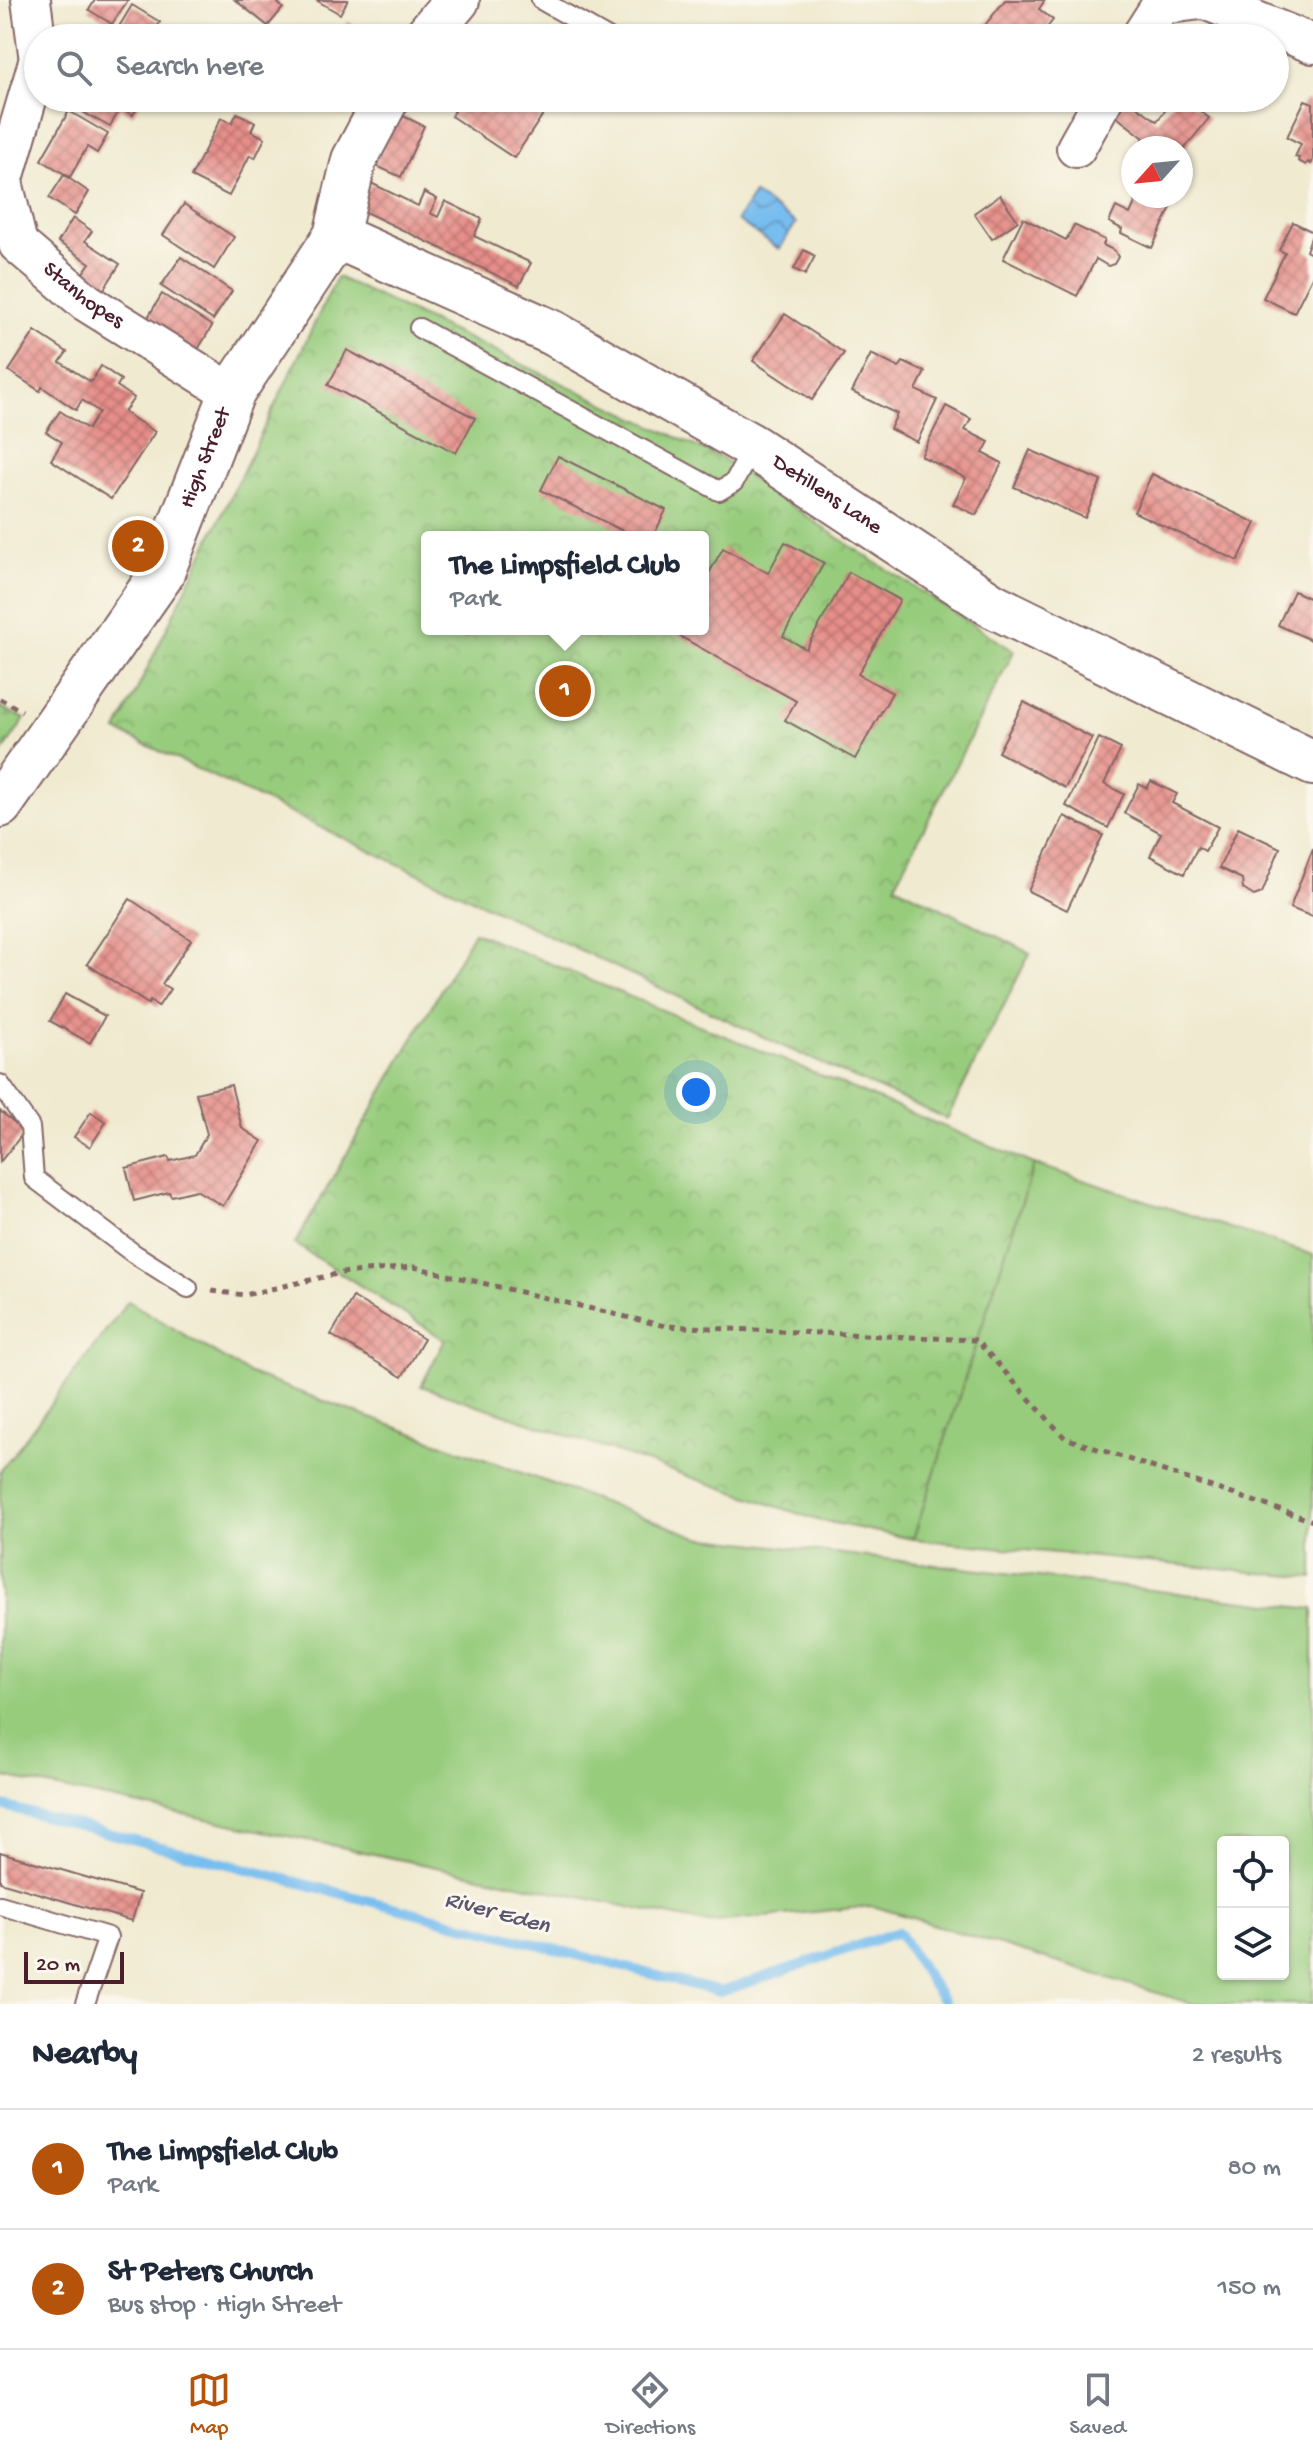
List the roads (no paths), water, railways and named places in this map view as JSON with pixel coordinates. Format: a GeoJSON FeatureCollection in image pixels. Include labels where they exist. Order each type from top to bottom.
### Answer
{"type":"FeatureCollection","features":[{"type":"Feature","properties":{"kind":"main road","name":"High Street"},"geometry":{"type":"LineString","coordinates":[[0,805],[161,575],[232,393],[336,236],[354,160],[380,112]]}},
{"type":"Feature","properties":{"kind":"main road","name":"Detillens Lane"},"geometry":{"type":"LineString","coordinates":[[336,236],[553,333],[753,447],[992,605],[1313,763]]}},
{"type":"Feature","properties":{"kind":"street"},"geometry":{"type":"LineString","coordinates":[[31,0],[34,24]]}},
{"type":"Feature","properties":{"kind":"street"},"geometry":{"type":"LineString","coordinates":[[1149,24],[1161,5],[1203,0],[1263,24]]}},
{"type":"Feature","properties":{"kind":"street"},"geometry":{"type":"LineString","coordinates":[[1289,34],[1313,44]]}},
{"type":"Feature","properties":{"kind":"street","name":"Stanhopes"},"geometry":{"type":"LineString","coordinates":[[24,110],[3,182],[18,244],[86,302],[232,393]]}},
{"type":"Feature","properties":{"kind":"street"},"geometry":{"type":"LineString","coordinates":[[1076,148],[1096,112]]}},
{"type":"Feature","properties":{"kind":"lane"},"geometry":{"type":"LineString","coordinates":[[541,0],[583,24]]}},
{"type":"Feature","properties":{"kind":"lane"},"geometry":{"type":"LineString","coordinates":[[419,328],[719,491],[734,482],[753,447]]}},
{"type":"Feature","properties":{"kind":"lane"},"geometry":{"type":"LineString","coordinates":[[0,1084],[30,1127],[34,1178],[133,1253],[188,1288]]}},
{"type":"Feature","properties":{"kind":"lane"},"geometry":{"type":"LineString","coordinates":[[0,1905],[108,1937],[85,2004]]}},
{"type":"Feature","properties":{"kind":"water"},"geometry":{"type":"Polygon","coordinates":[[[754,194],[796,223],[779,249],[737,220],[754,194]]]}},
{"type":"Feature","properties":{"kind":"waterway","name":"River Eden"},"geometry":{"type":"LineString","coordinates":[[0,1805],[720,1992],[898,1932],[945,2004]]}},
{"type":"Feature","properties":{"kind":"place","name":"St Peters Church"},"geometry":{"type":"Point","coordinates":[138,546]}},
{"type":"Feature","properties":{"kind":"place","name":"The Limpsfield Club"},"geometry":{"type":"Point","coordinates":[565,691]}}]}
